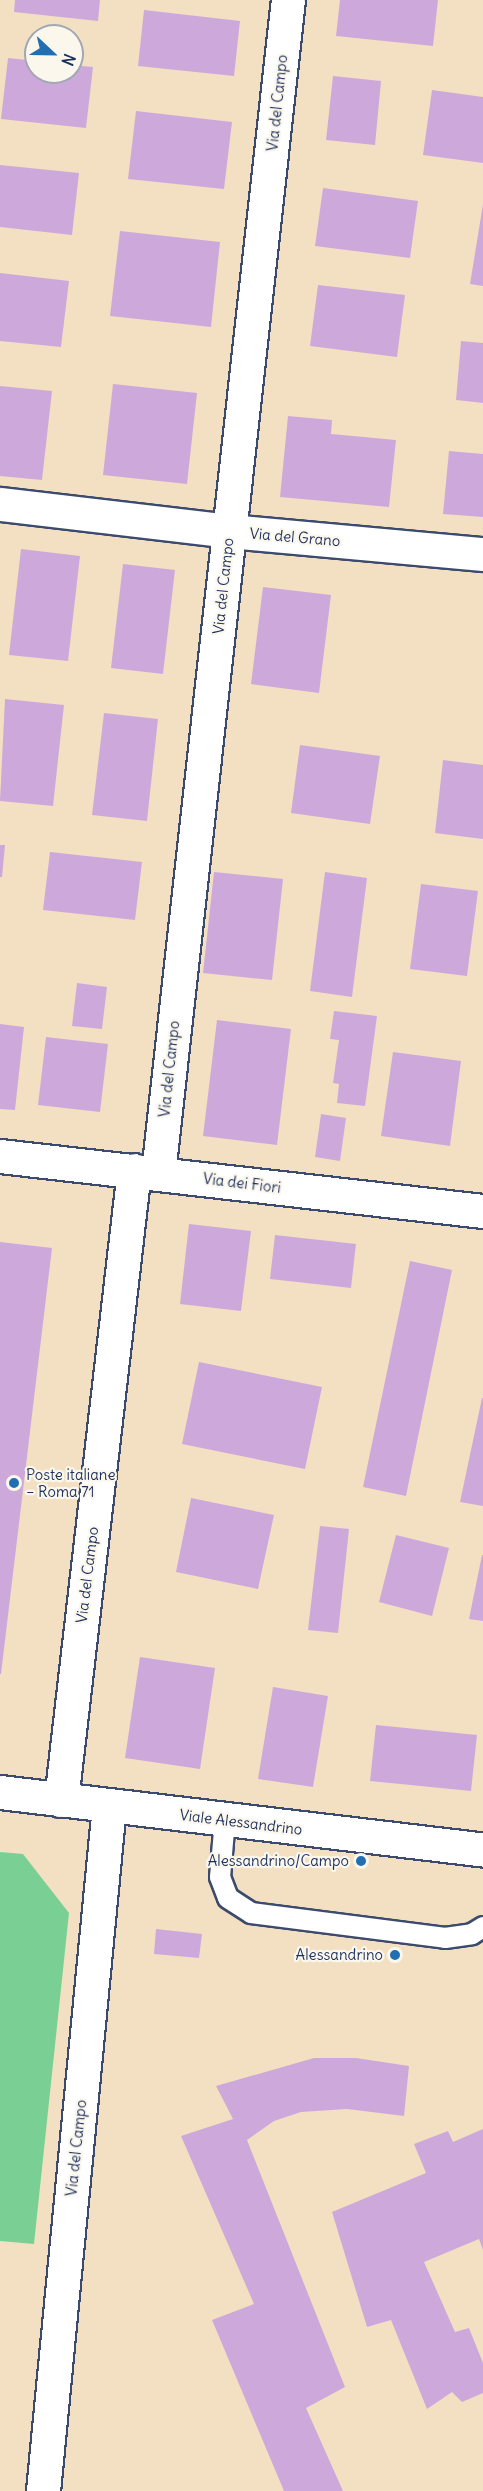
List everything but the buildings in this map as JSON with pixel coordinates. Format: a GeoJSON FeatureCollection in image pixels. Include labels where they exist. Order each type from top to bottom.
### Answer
{"type":"FeatureCollection","features":[{"type":"Feature","properties":{"kind":"street","name":"Via del Campo"},"geometry":{"type":"LineString","coordinates":[[61,1800],[146,1172],[229,531],[288,0]]}},
{"type":"Feature","properties":{"kind":"street","name":"Via del Grano"},"geometry":{"type":"LineString","coordinates":[[0,504],[229,531],[483,554]]}},
{"type":"Feature","properties":{"kind":"street","name":"Via dei Fiori"},"geometry":{"type":"LineString","coordinates":[[0,1156],[483,1211]]}},
{"type":"Feature","properties":{"kind":"street","name":"Viale Alessandrino"},"geometry":{"type":"LineString","coordinates":[[0,1792],[483,1850]]}},
{"type":"Feature","properties":{"kind":"street","name":"Via del Campo"},"geometry":{"type":"LineString","coordinates":[[43,2491],[109,1806]]}},
{"type":"Feature","properties":{"kind":"lane"},"geometry":{"type":"LineString","coordinates":[[225,1820],[220,1877],[228,1898],[251,1913],[445,1938],[472,1934],[483,1927]]}},
{"type":"Feature","properties":{"kind":"green space"},"geometry":{"type":"Polygon","coordinates":[[[0,1852],[23,1854],[69,1913],[34,2244],[0,2241],[0,1852]]]}},
{"type":"Feature","properties":{"kind":"place","name":"Poste italiane – Roma 71"},"geometry":{"type":"Point","coordinates":[14,1483]}},
{"type":"Feature","properties":{"kind":"place","name":"Alessandrino/Campo"},"geometry":{"type":"Point","coordinates":[361,1861]}},
{"type":"Feature","properties":{"kind":"place","name":"Alessandrino"},"geometry":{"type":"Point","coordinates":[395,1955]}}]}
